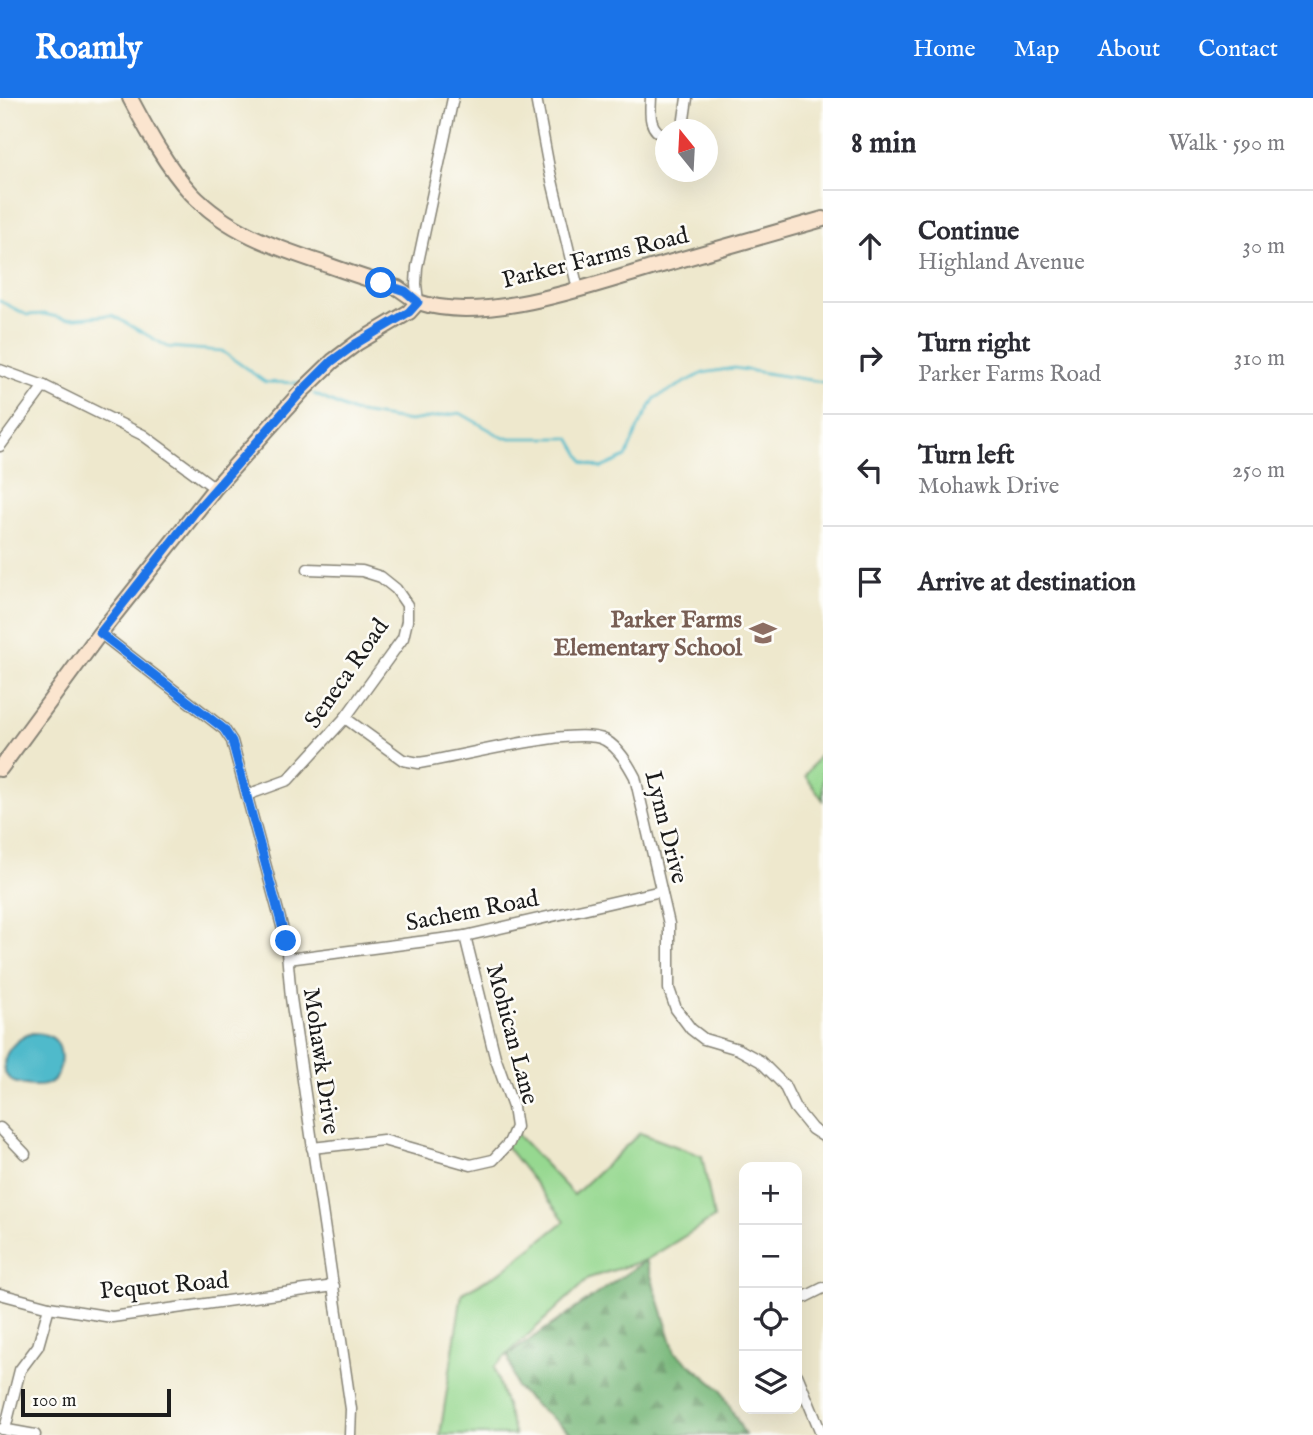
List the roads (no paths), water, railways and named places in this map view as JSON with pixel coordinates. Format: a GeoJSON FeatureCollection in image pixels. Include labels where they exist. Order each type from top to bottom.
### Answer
{"type":"FeatureCollection","features":[{"type":"Feature","properties":{"kind":"street"},"geometry":{"type":"LineString","coordinates":[[130,98],[166,160],[186,188],[229,225],[262,242],[398,288],[418,302]]}},
{"type":"Feature","properties":{"kind":"street"},"geometry":{"type":"LineString","coordinates":[[0,769],[100,633],[215,488],[332,361],[409,312],[418,302],[418,267],[453,98]]}},
{"type":"Feature","properties":{"kind":"street"},"geometry":{"type":"LineString","coordinates":[[536,98],[549,168],[579,289]]}},
{"type":"Feature","properties":{"kind":"street"},"geometry":{"type":"LineString","coordinates":[[651,98],[649,116],[655,130]]}},
{"type":"Feature","properties":{"kind":"street"},"geometry":{"type":"LineString","coordinates":[[685,119],[687,98]]}},
{"type":"Feature","properties":{"kind":"street","name":"Parker Farms Road"},"geometry":{"type":"LineString","coordinates":[[418,302],[439,308],[490,307],[546,297],[823,219]]}},
{"type":"Feature","properties":{"kind":"street"},"geometry":{"type":"LineString","coordinates":[[0,370],[44,386],[143,435],[215,488]]}},
{"type":"Feature","properties":{"kind":"street"},"geometry":{"type":"LineString","coordinates":[[0,446],[44,386]]}},
{"type":"Feature","properties":{"kind":"street","name":"Seneca Road"},"geometry":{"type":"LineString","coordinates":[[247,795],[288,780],[345,718],[403,638],[407,605],[396,589],[381,577],[351,570],[308,569]]}},
{"type":"Feature","properties":{"kind":"street","name":"Mohawk Drive"},"geometry":{"type":"LineString","coordinates":[[100,633],[224,729],[232,741],[286,941],[291,998],[351,1409],[350,1435]]}},
{"type":"Feature","properties":{"kind":"street","name":"Lynn Drive"},"geometry":{"type":"LineString","coordinates":[[345,718],[403,760],[419,763],[569,735],[603,739],[628,762],[635,778],[669,924],[669,989],[676,1009],[691,1029],[704,1039],[738,1049],[760,1061],[784,1086],[795,1108],[812,1129],[823,1136]]}},
{"type":"Feature","properties":{"kind":"street","name":"Sachem Road"},"geometry":{"type":"LineString","coordinates":[[288,959],[465,936],[661,891]]}},
{"type":"Feature","properties":{"kind":"street","name":"Mohican Lane"},"geometry":{"type":"LineString","coordinates":[[312,1148],[383,1140],[471,1166],[493,1160],[509,1143],[516,1127],[513,1107],[495,1057],[465,936]]}},
{"type":"Feature","properties":{"kind":"street"},"geometry":{"type":"LineString","coordinates":[[0,1128],[25,1154]]}},
{"type":"Feature","properties":{"kind":"street","name":"Pequot Road"},"geometry":{"type":"LineString","coordinates":[[0,1294],[49,1307],[112,1317],[334,1286]]}},
{"type":"Feature","properties":{"kind":"street"},"geometry":{"type":"LineString","coordinates":[[802,1298],[823,1289]]}},
{"type":"Feature","properties":{"kind":"street"},"geometry":{"type":"LineString","coordinates":[[35,1435],[2,1429],[20,1370],[38,1346],[49,1307]]}},
{"type":"Feature","properties":{"kind":"street"},"geometry":{"type":"LineString","coordinates":[[802,1387],[822,1435]]}},
{"type":"Feature","properties":{"kind":"water"},"geometry":{"type":"Polygon","coordinates":[[[32,1033],[53,1038],[60,1053],[57,1075],[50,1083],[42,1086],[15,1082],[5,1073],[7,1053],[20,1039],[32,1033]]]}},
{"type":"Feature","properties":{"kind":"waterway"},"geometry":{"type":"LineString","coordinates":[[0,301],[27,315],[44,314],[66,319],[112,315],[168,347],[222,351],[265,382],[301,383]]}},
{"type":"Feature","properties":{"kind":"waterway"},"geometry":{"type":"LineString","coordinates":[[314,394],[353,412],[410,421],[460,413],[504,438],[570,438],[584,462],[601,468],[626,457],[655,398],[703,373],[734,368],[823,382]]}},
{"type":"Feature","properties":{"kind":"place","name":"Parker Farms Elementary School"},"geometry":{"type":"Point","coordinates":[763,633]}}]}
